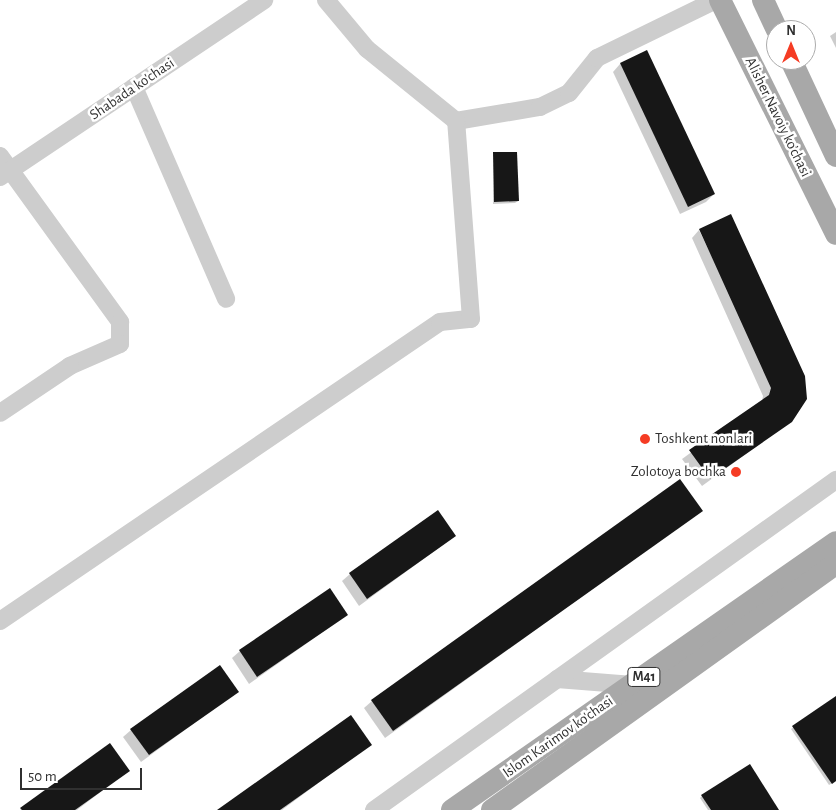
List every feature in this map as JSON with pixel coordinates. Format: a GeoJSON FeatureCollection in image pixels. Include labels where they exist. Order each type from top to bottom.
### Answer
{"type":"FeatureCollection","features":[{"type":"Feature","properties":{"kind":"main road","name":"Alisher Navoiy ko’chasi"},"geometry":{"type":"LineString","coordinates":[[720,0],[836,234]]}},
{"type":"Feature","properties":{"kind":"main road"},"geometry":{"type":"LineString","coordinates":[[763,0],[772,20]]}},
{"type":"Feature","properties":{"kind":"main road"},"geometry":{"type":"LineString","coordinates":[[796,70],[836,156]]}},
{"type":"Feature","properties":{"kind":"main road","name":"Islom Karimov ko'chasi"},"geometry":{"type":"LineString","coordinates":[[452,810],[836,542]]}},
{"type":"Feature","properties":{"kind":"main road","name":"Islom Karimov ko'chasi"},"geometry":{"type":"LineString","coordinates":[[492,810],[836,564]]}},
{"type":"Feature","properties":{"kind":"street","name":"Shabada ko'chasi"},"geometry":{"type":"LineString","coordinates":[[3,168],[134,87],[264,0]]}},
{"type":"Feature","properties":{"kind":"street"},"geometry":{"type":"LineString","coordinates":[[0,621],[440,322],[471,319],[456,121],[367,49],[326,0]]}},
{"type":"Feature","properties":{"kind":"street"},"geometry":{"type":"LineString","coordinates":[[456,121],[540,107],[569,93],[597,58],[716,0]]}},
{"type":"Feature","properties":{"kind":"street"},"geometry":{"type":"LineString","coordinates":[[134,87],[226,299]]}},
{"type":"Feature","properties":{"kind":"street"},"geometry":{"type":"LineString","coordinates":[[0,413],[70,366],[120,344],[120,322],[3,168]]}},
{"type":"Feature","properties":{"kind":"street"},"geometry":{"type":"LineString","coordinates":[[374,810],[836,480]]}},
{"type":"Feature","properties":{"kind":"street"},"geometry":{"type":"LineString","coordinates":[[557,679],[633,685]]}},
{"type":"Feature","properties":{"kind":"building"},"geometry":{"type":"Polygon","coordinates":[[[647,50],[715,194],[688,207],[620,63],[647,50]]]}},
{"type":"Feature","properties":{"kind":"building"},"geometry":{"type":"Polygon","coordinates":[[[493,152],[517,152],[519,201],[494,202],[493,152]]]}},
{"type":"Feature","properties":{"kind":"building"},"geometry":{"type":"Polygon","coordinates":[[[731,214],[805,376],[807,399],[792,422],[710,479],[689,450],[769,395],[771,388],[699,229],[731,214]]]}},
{"type":"Feature","properties":{"kind":"building"},"geometry":{"type":"Polygon","coordinates":[[[680,479],[703,511],[393,731],[371,700],[680,479]]]}},
{"type":"Feature","properties":{"kind":"building"},"geometry":{"type":"Polygon","coordinates":[[[438,510],[456,536],[367,599],[349,573],[438,510]]]}},
{"type":"Feature","properties":{"kind":"building"},"geometry":{"type":"Polygon","coordinates":[[[330,588],[348,615],[257,677],[239,650],[330,588]]]}},
{"type":"Feature","properties":{"kind":"building"},"geometry":{"type":"Polygon","coordinates":[[[220,665],[239,692],[149,755],[130,729],[220,665]]]}},
{"type":"Feature","properties":{"kind":"building"},"geometry":{"type":"Polygon","coordinates":[[[836,696],[836,781],[832,784],[792,726],[836,696]]]}},
{"type":"Feature","properties":{"kind":"building"},"geometry":{"type":"Polygon","coordinates":[[[351,715],[372,745],[280,810],[217,810],[351,715]]]}},
{"type":"Feature","properties":{"kind":"building"},"geometry":{"type":"Polygon","coordinates":[[[110,743],[130,771],[75,810],[22,810],[20,808],[110,743]]]}},
{"type":"Feature","properties":{"kind":"building"},"geometry":{"type":"Polygon","coordinates":[[[750,764],[779,810],[711,810],[701,795],[750,764]]]}},
{"type":"Feature","properties":{"kind":"place","name":"Toshkent nonlari"},"geometry":{"type":"Point","coordinates":[645,439]}},
{"type":"Feature","properties":{"kind":"place","name":"Zolotoya bochka"},"geometry":{"type":"Point","coordinates":[736,472]}}]}
